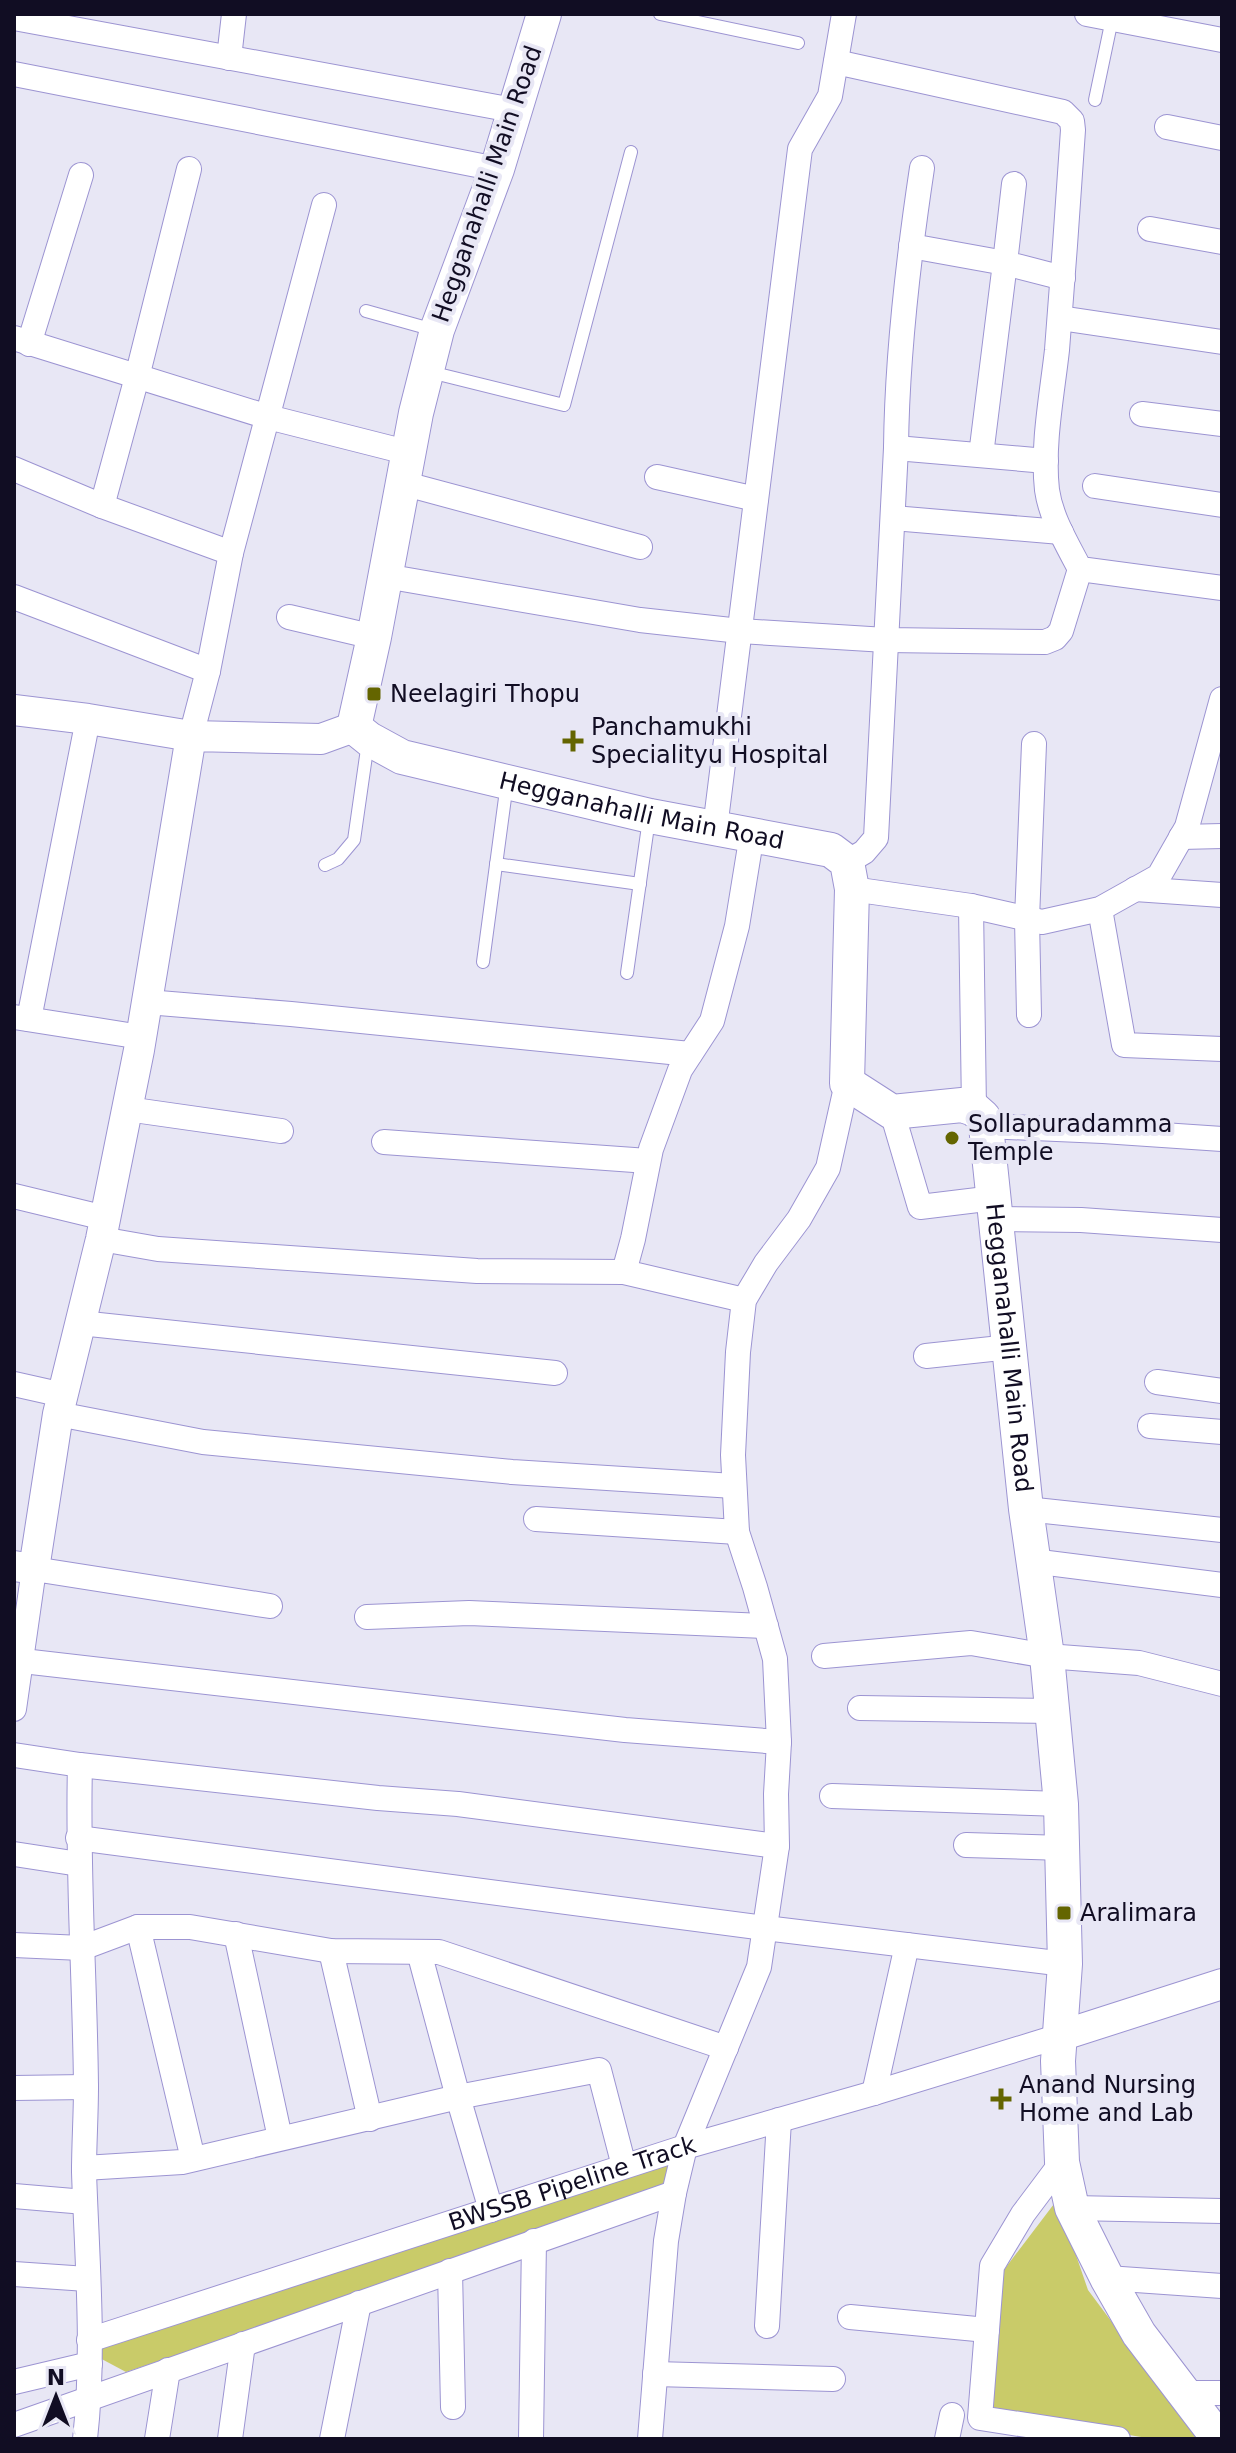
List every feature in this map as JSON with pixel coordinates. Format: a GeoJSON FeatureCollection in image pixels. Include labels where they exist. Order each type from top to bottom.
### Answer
{"type":"FeatureCollection","features":[{"type":"Feature","properties":{"kind":"main road","name":"Hegganahalli Main Road"},"geometry":{"type":"LineString","coordinates":[[544,14],[497,169],[437,330],[416,413],[385,576],[361,733],[402,757],[650,816],[831,850],[850,876]]}},
{"type":"Feature","properties":{"kind":"main road"},"geometry":{"type":"LineString","coordinates":[[850,876],[847,1083],[892,1112],[962,1105],[980,1117]]}},
{"type":"Feature","properties":{"kind":"main road","name":"Hegganahalli Main Road"},"geometry":{"type":"LineString","coordinates":[[980,1117],[996,1208],[1026,1509],[1047,1656],[1061,1804],[1065,1964],[1058,2061],[1062,2162],[1072,2208],[1107,2278],[1139,2334],[1219,2439]]}},
{"type":"Feature","properties":{"kind":"street"},"geometry":{"type":"LineString","coordinates":[[229,58],[234,14]]}},
{"type":"Feature","properties":{"kind":"street"},"geometry":{"type":"LineString","coordinates":[[715,828],[800,149],[830,96],[844,14]]}},
{"type":"Feature","properties":{"kind":"street"},"geometry":{"type":"LineString","coordinates":[[1087,14],[1222,40]]}},
{"type":"Feature","properties":{"kind":"street"},"geometry":{"type":"LineString","coordinates":[[14,18],[513,110]]}},
{"type":"Feature","properties":{"kind":"street"},"geometry":{"type":"LineString","coordinates":[[385,576],[640,620],[740,631],[886,640],[1045,642],[1055,638],[1061,631],[1080,569],[1061,532],[1047,492],[1046,461],[1073,130],[1069,116],[1063,112],[836,62]]}},
{"type":"Feature","properties":{"kind":"street"},"geometry":{"type":"LineString","coordinates":[[14,74],[497,169]]}},
{"type":"Feature","properties":{"kind":"street"},"geometry":{"type":"LineString","coordinates":[[1167,127],[1222,138]]}},
{"type":"Feature","properties":{"kind":"street"},"geometry":{"type":"LineString","coordinates":[[922,168],[897,395],[876,838],[850,876],[1042,922],[1100,909],[1159,876],[1187,827],[1222,699]]}},
{"type":"Feature","properties":{"kind":"street"},"geometry":{"type":"LineString","coordinates":[[102,506],[189,169]]}},
{"type":"Feature","properties":{"kind":"street"},"geometry":{"type":"LineString","coordinates":[[81,175],[22,341],[268,417],[406,468],[640,547]]}},
{"type":"Feature","properties":{"kind":"street"},"geometry":{"type":"LineString","coordinates":[[981,455],[1014,184]]}},
{"type":"Feature","properties":{"kind":"street"},"geometry":{"type":"LineString","coordinates":[[14,1709],[24,1567],[103,1228],[127,1109],[191,736],[208,671],[231,553],[324,205]]}},
{"type":"Feature","properties":{"kind":"street"},"geometry":{"type":"LineString","coordinates":[[1150,229],[1222,242]]}},
{"type":"Feature","properties":{"kind":"street"},"geometry":{"type":"LineString","coordinates":[[911,246],[1005,263],[1063,278]]}},
{"type":"Feature","properties":{"kind":"street"},"geometry":{"type":"LineString","coordinates":[[1060,318],[1222,342]]}},
{"type":"Feature","properties":{"kind":"street"},"geometry":{"type":"LineString","coordinates":[[1142,414],[1222,424]]}},
{"type":"Feature","properties":{"kind":"street"},"geometry":{"type":"LineString","coordinates":[[896,448],[1046,461]]}},
{"type":"Feature","properties":{"kind":"street"},"geometry":{"type":"LineString","coordinates":[[14,469],[102,506],[231,553]]}},
{"type":"Feature","properties":{"kind":"street"},"geometry":{"type":"LineString","coordinates":[[657,477],[756,499]]}},
{"type":"Feature","properties":{"kind":"street"},"geometry":{"type":"LineString","coordinates":[[1095,486],[1222,505]]}},
{"type":"Feature","properties":{"kind":"street"},"geometry":{"type":"LineString","coordinates":[[893,518],[1061,532]]}},
{"type":"Feature","properties":{"kind":"street"},"geometry":{"type":"LineString","coordinates":[[1080,569],[1222,588]]}},
{"type":"Feature","properties":{"kind":"street"},"geometry":{"type":"LineString","coordinates":[[14,597],[208,671]]}},
{"type":"Feature","properties":{"kind":"street"},"geometry":{"type":"LineString","coordinates":[[289,617],[374,637]]}},
{"type":"Feature","properties":{"kind":"street"},"geometry":{"type":"LineString","coordinates":[[14,710],[191,736],[321,739],[361,733]]}},
{"type":"Feature","properties":{"kind":"street"},"geometry":{"type":"LineString","coordinates":[[88,719],[21,1018],[141,1037]]}},
{"type":"Feature","properties":{"kind":"street"},"geometry":{"type":"LineString","coordinates":[[1029,1015],[1027,919],[1034,744]]}},
{"type":"Feature","properties":{"kind":"street"},"geometry":{"type":"LineString","coordinates":[[624,1272],[651,1149],[680,1070],[712,1021],[737,926],[752,834]]}},
{"type":"Feature","properties":{"kind":"street"},"geometry":{"type":"LineString","coordinates":[[1181,837],[1222,836]]}},
{"type":"Feature","properties":{"kind":"street"},"geometry":{"type":"LineString","coordinates":[[1135,889],[1222,895]]}},
{"type":"Feature","properties":{"kind":"street"},"geometry":{"type":"LineString","coordinates":[[971,906],[980,1117],[1103,1131],[1222,1139]]}},
{"type":"Feature","properties":{"kind":"street"},"geometry":{"type":"LineString","coordinates":[[1100,909],[1124,1045],[1222,1049]]}},
{"type":"Feature","properties":{"kind":"street"},"geometry":{"type":"LineString","coordinates":[[147,1002],[690,1054]]}},
{"type":"Feature","properties":{"kind":"street"},"geometry":{"type":"LineString","coordinates":[[650,2439],[666,2241],[674,2193],[685,2147],[759,1967],[777,1846],[779,1742],[775,1659],[737,1532],[734,1486],[737,1367],[744,1300],[766,1263],[799,1219],[828,1168],[847,1083]]}},
{"type":"Feature","properties":{"kind":"street"},"geometry":{"type":"LineString","coordinates":[[127,1109],[281,1131]]}},
{"type":"Feature","properties":{"kind":"street"},"geometry":{"type":"LineString","coordinates":[[892,1112],[920,1207],[996,1208],[1081,1220],[1222,1230]]}},
{"type":"Feature","properties":{"kind":"street"},"geometry":{"type":"LineString","coordinates":[[384,1142],[648,1161]]}},
{"type":"Feature","properties":{"kind":"street"},"geometry":{"type":"LineString","coordinates":[[14,1196],[158,1249],[461,1270],[624,1272],[744,1300]]}},
{"type":"Feature","properties":{"kind":"street"},"geometry":{"type":"LineString","coordinates":[[80,1323],[555,1373]]}},
{"type":"Feature","properties":{"kind":"street"},"geometry":{"type":"LineString","coordinates":[[926,1356],[1010,1347]]}},
{"type":"Feature","properties":{"kind":"street"},"geometry":{"type":"LineString","coordinates":[[1157,1382],[1222,1391]]}},
{"type":"Feature","properties":{"kind":"street"},"geometry":{"type":"LineString","coordinates":[[14,1384],[60,1404],[203,1442],[512,1472],[734,1486]]}},
{"type":"Feature","properties":{"kind":"street"},"geometry":{"type":"LineString","coordinates":[[1150,1426],[1222,1432]]}},
{"type":"Feature","properties":{"kind":"street"},"geometry":{"type":"LineString","coordinates":[[1026,1509],[1222,1530]]}},
{"type":"Feature","properties":{"kind":"street"},"geometry":{"type":"LineString","coordinates":[[536,1519],[737,1532]]}},
{"type":"Feature","properties":{"kind":"street"},"geometry":{"type":"LineString","coordinates":[[1032,1561],[1222,1585]]}},
{"type":"Feature","properties":{"kind":"street"},"geometry":{"type":"LineString","coordinates":[[24,1567],[270,1606]]}},
{"type":"Feature","properties":{"kind":"street"},"geometry":{"type":"LineString","coordinates":[[367,1617],[469,1613],[766,1626]]}},
{"type":"Feature","properties":{"kind":"street"},"geometry":{"type":"LineString","coordinates":[[824,1656],[971,1643],[1047,1656],[1139,1663],[1222,1684]]}},
{"type":"Feature","properties":{"kind":"street"},"geometry":{"type":"LineString","coordinates":[[18,1660],[625,1730],[779,1742]]}},
{"type":"Feature","properties":{"kind":"street"},"geometry":{"type":"LineString","coordinates":[[860,1708],[1052,1711]]}},
{"type":"Feature","properties":{"kind":"street"},"geometry":{"type":"LineString","coordinates":[[14,1755],[378,1798],[458,1804],[777,1846]]}},
{"type":"Feature","properties":{"kind":"street"},"geometry":{"type":"LineString","coordinates":[[80,1765],[78,1838],[90,2352],[90,2397],[85,2439]]}},
{"type":"Feature","properties":{"kind":"street"},"geometry":{"type":"LineString","coordinates":[[832,1796],[1061,1804]]}},
{"type":"Feature","properties":{"kind":"street"},"geometry":{"type":"LineString","coordinates":[[78,1838],[1065,1964]]}},
{"type":"Feature","properties":{"kind":"street"},"geometry":{"type":"LineString","coordinates":[[966,1845],[1063,1848]]}},
{"type":"Feature","properties":{"kind":"street"},"geometry":{"type":"LineString","coordinates":[[14,1854],[79,1864]]}},
{"type":"Feature","properties":{"kind":"street"},"geometry":{"type":"LineString","coordinates":[[14,1945],[82,1948],[138,1927],[190,1927],[331,1951],[439,1952],[726,2048]]}},
{"type":"Feature","properties":{"kind":"street"},"geometry":{"type":"LineString","coordinates":[[138,1927],[193,2159]]}},
{"type":"Feature","properties":{"kind":"street"},"geometry":{"type":"LineString","coordinates":[[236,1934],[280,2138]]}},
{"type":"Feature","properties":{"kind":"street"},"geometry":{"type":"LineString","coordinates":[[874,2093],[907,1945]]}},
{"type":"Feature","properties":{"kind":"street"},"geometry":{"type":"LineString","coordinates":[[331,1951],[370,2119]]}},
{"type":"Feature","properties":{"kind":"street"},"geometry":{"type":"LineString","coordinates":[[419,1952],[491,2210]]}},
{"type":"Feature","properties":{"kind":"street"},"geometry":{"type":"LineString","coordinates":[[1060,2036],[1222,1984]]}},
{"type":"Feature","properties":{"kind":"street","name":"BWSSB Pipeline Track"},"geometry":{"type":"LineString","coordinates":[[14,2382],[90,2352],[491,2210],[624,2166],[1060,2036]]}},
{"type":"Feature","properties":{"kind":"street"},"geometry":{"type":"LineString","coordinates":[[84,2168],[182,2162],[458,2097],[599,2070],[624,2166]]}},
{"type":"Feature","properties":{"kind":"street"},"geometry":{"type":"LineString","coordinates":[[14,2088],[86,2087]]}},
{"type":"Feature","properties":{"kind":"street"},"geometry":{"type":"LineString","coordinates":[[767,2326],[779,2120]]}},
{"type":"Feature","properties":{"kind":"street"},"geometry":{"type":"LineString","coordinates":[[1062,2162],[1023,2214],[992,2266],[980,2418],[1118,2439]]}},
{"type":"Feature","properties":{"kind":"street"},"geometry":{"type":"LineString","coordinates":[[14,2425],[674,2193]]}},
{"type":"Feature","properties":{"kind":"street"},"geometry":{"type":"LineString","coordinates":[[14,2196],[85,2202]]}},
{"type":"Feature","properties":{"kind":"street"},"geometry":{"type":"LineString","coordinates":[[1072,2208],[1222,2211]]}},
{"type":"Feature","properties":{"kind":"street"},"geometry":{"type":"LineString","coordinates":[[531,2439],[534,2241]]}},
{"type":"Feature","properties":{"kind":"street"},"geometry":{"type":"LineString","coordinates":[[450,2271],[453,2407]]}},
{"type":"Feature","properties":{"kind":"street"},"geometry":{"type":"LineString","coordinates":[[14,2274],[87,2279]]}},
{"type":"Feature","properties":{"kind":"street"},"geometry":{"type":"LineString","coordinates":[[1107,2278],[1222,2286]]}},
{"type":"Feature","properties":{"kind":"street"},"geometry":{"type":"LineString","coordinates":[[332,2439],[359,2303]]}},
{"type":"Feature","properties":{"kind":"street"},"geometry":{"type":"LineString","coordinates":[[850,2317],[987,2330]]}},
{"type":"Feature","properties":{"kind":"street"},"geometry":{"type":"LineString","coordinates":[[230,2439],[243,2344]]}},
{"type":"Feature","properties":{"kind":"street"},"geometry":{"type":"LineString","coordinates":[[157,2439],[168,2370]]}},
{"type":"Feature","properties":{"kind":"street"},"geometry":{"type":"LineString","coordinates":[[655,2374],[833,2379]]}},
{"type":"Feature","properties":{"kind":"street"},"geometry":{"type":"LineString","coordinates":[[1182,2393],[1222,2393]]}},
{"type":"Feature","properties":{"kind":"street"},"geometry":{"type":"LineString","coordinates":[[947,2439],[952,2415]]}},
{"type":"Feature","properties":{"kind":"lane"},"geometry":{"type":"LineString","coordinates":[[660,14],[798,43]]}},
{"type":"Feature","properties":{"kind":"lane"},"geometry":{"type":"LineString","coordinates":[[1095,100],[1112,19]]}},
{"type":"Feature","properties":{"kind":"lane"},"geometry":{"type":"LineString","coordinates":[[427,372],[564,405],[631,152]]}},
{"type":"Feature","properties":{"kind":"lane"},"geometry":{"type":"LineString","coordinates":[[366,311],[437,330]]}},
{"type":"Feature","properties":{"kind":"lane"},"geometry":{"type":"LineString","coordinates":[[325,865],[338,859],[354,840],[361,733]]}},
{"type":"Feature","properties":{"kind":"lane"},"geometry":{"type":"LineString","coordinates":[[483,962],[507,783]]}},
{"type":"Feature","properties":{"kind":"lane"},"geometry":{"type":"LineString","coordinates":[[627,973],[650,816]]}},
{"type":"Feature","properties":{"kind":"lane"},"geometry":{"type":"LineString","coordinates":[[496,864],[640,884]]}},
{"type":"Feature","properties":{"kind":"shaded area"},"geometry":{"type":"Polygon","coordinates":[[[680,2153],[670,2191],[126,2372],[96,2356],[94,2343],[680,2153]]]}},
{"type":"Feature","properties":{"kind":"shaded area"},"geometry":{"type":"Polygon","coordinates":[[[1057,2200],[1088,2290],[1199,2439],[1153,2439],[987,2411],[1000,2275],[1057,2200]]]}},
{"type":"Feature","properties":{"kind":"place","name":"Neelagiri Thopu"},"geometry":{"type":"Point","coordinates":[374,694]}},
{"type":"Feature","properties":{"kind":"place","name":"Panchamukhi Specialityu Hospital"},"geometry":{"type":"Point","coordinates":[573,741]}},
{"type":"Feature","properties":{"kind":"place","name":"Sollapuradamma Temple"},"geometry":{"type":"Point","coordinates":[952,1138]}},
{"type":"Feature","properties":{"kind":"place","name":"Aralimara"},"geometry":{"type":"Point","coordinates":[1064,1913]}},
{"type":"Feature","properties":{"kind":"place","name":"Anand Nursing Home and Lab"},"geometry":{"type":"Point","coordinates":[1001,2099]}}]}
